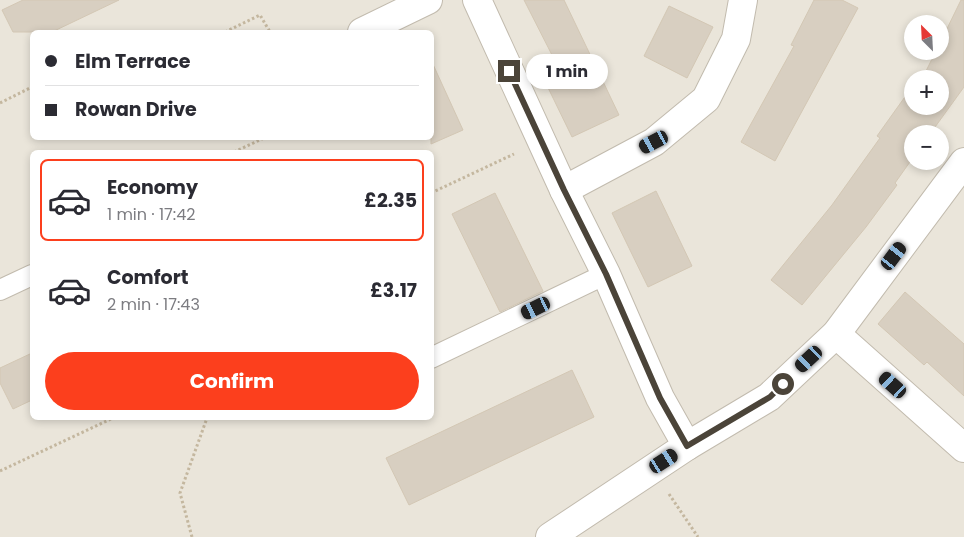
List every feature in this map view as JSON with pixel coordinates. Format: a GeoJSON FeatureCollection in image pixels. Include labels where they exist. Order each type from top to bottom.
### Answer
{"type":"FeatureCollection","features":[{"type":"Feature","properties":{"kind":"street"},"geometry":{"type":"LineString","coordinates":[[366,30],[428,0]]}},
{"type":"Feature","properties":{"kind":"street"},"geometry":{"type":"LineString","coordinates":[[477,0],[564,190],[606,274],[660,398],[687,446]]}},
{"type":"Feature","properties":{"kind":"street"},"geometry":{"type":"LineString","coordinates":[[564,190],[654,142],[706,98],[736,39],[743,0]]}},
{"type":"Feature","properties":{"kind":"street"},"geometry":{"type":"LineString","coordinates":[[550,537],[687,446],[770,397],[836,334],[964,162]]}},
{"type":"Feature","properties":{"kind":"street"},"geometry":{"type":"LineString","coordinates":[[836,334],[964,448]]}},
{"type":"Feature","properties":{"kind":"lane"},"geometry":{"type":"LineString","coordinates":[[434,357],[606,274]]}},
{"type":"Feature","properties":{"kind":"lane"},"geometry":{"type":"LineString","coordinates":[[0,290],[30,276]]}},
{"type":"Feature","properties":{"kind":"path"},"geometry":{"type":"LineString","coordinates":[[229,30],[260,15],[269,30]]}},
{"type":"Feature","properties":{"kind":"path"},"geometry":{"type":"LineString","coordinates":[[0,103],[30,88]]}},
{"type":"Feature","properties":{"kind":"path"},"geometry":{"type":"LineString","coordinates":[[238,150],[260,140]]}},
{"type":"Feature","properties":{"kind":"path"},"geometry":{"type":"LineString","coordinates":[[434,193],[541,141]]}},
{"type":"Feature","properties":{"kind":"path"},"geometry":{"type":"LineString","coordinates":[[0,471],[109,420]]}},
{"type":"Feature","properties":{"kind":"path"},"geometry":{"type":"LineString","coordinates":[[192,537],[180,493],[206,420]]}},
{"type":"Feature","properties":{"kind":"path"},"geometry":{"type":"LineString","coordinates":[[653,468],[698,537]]}},
{"type":"Feature","properties":{"kind":"shaded area"},"geometry":{"type":"Polygon","coordinates":[[[0,0],[964,0],[964,537],[0,537],[0,0]]]}},
{"type":"Feature","properties":{"kind":"building"},"geometry":{"type":"Polygon","coordinates":[[[23,0],[119,0],[56,30],[13,32],[2,10],[23,0]]]}},
{"type":"Feature","properties":{"kind":"building"},"geometry":{"type":"Polygon","coordinates":[[[524,0],[564,0],[619,115],[572,137],[536,63],[552,55],[524,0]]]}},
{"type":"Feature","properties":{"kind":"building"},"geometry":{"type":"Polygon","coordinates":[[[814,0],[842,0],[858,8],[775,161],[741,142],[794,46],[791,45],[814,0]]]}},
{"type":"Feature","properties":{"kind":"building"},"geometry":{"type":"Polygon","coordinates":[[[961,0],[964,0],[964,87],[949,108],[949,70],[926,70],[932,60],[949,60],[949,25],[961,0]]]}},
{"type":"Feature","properties":{"kind":"building"},"geometry":{"type":"Polygon","coordinates":[[[669,6],[713,27],[687,78],[644,56],[669,6]]]}},
{"type":"Feature","properties":{"kind":"building"},"geometry":{"type":"Polygon","coordinates":[[[434,67],[463,130],[431,144],[431,140],[434,140],[434,67]]]}},
{"type":"Feature","properties":{"kind":"building"},"geometry":{"type":"Polygon","coordinates":[[[904,98],[904,115],[944,115],[937,125],[904,125],[904,170],[895,183],[897,185],[866,227],[802,305],[771,280],[832,205],[880,138],[877,136],[904,98]]]}},
{"type":"Feature","properties":{"kind":"building"},"geometry":{"type":"Polygon","coordinates":[[[656,191],[692,266],[648,287],[612,213],[656,191]]]}},
{"type":"Feature","properties":{"kind":"building"},"geometry":{"type":"Polygon","coordinates":[[[495,193],[543,291],[500,312],[452,214],[495,193]]]}},
{"type":"Feature","properties":{"kind":"building"},"geometry":{"type":"Polygon","coordinates":[[[905,292],[964,344],[964,396],[927,362],[924,365],[878,324],[905,292]]]}},
{"type":"Feature","properties":{"kind":"building"},"geometry":{"type":"Polygon","coordinates":[[[30,354],[30,401],[13,409],[0,383],[0,368],[30,354]]]}},
{"type":"Feature","properties":{"kind":"building"},"geometry":{"type":"Polygon","coordinates":[[[572,370],[594,417],[409,505],[386,458],[572,370]]]}},
{"type":"Feature","properties":{"kind":"route"},"geometry":{"type":"LineString","coordinates":[[509,71],[564,190],[606,274],[660,398],[687,446],[770,397],[783,384]]}}]}
